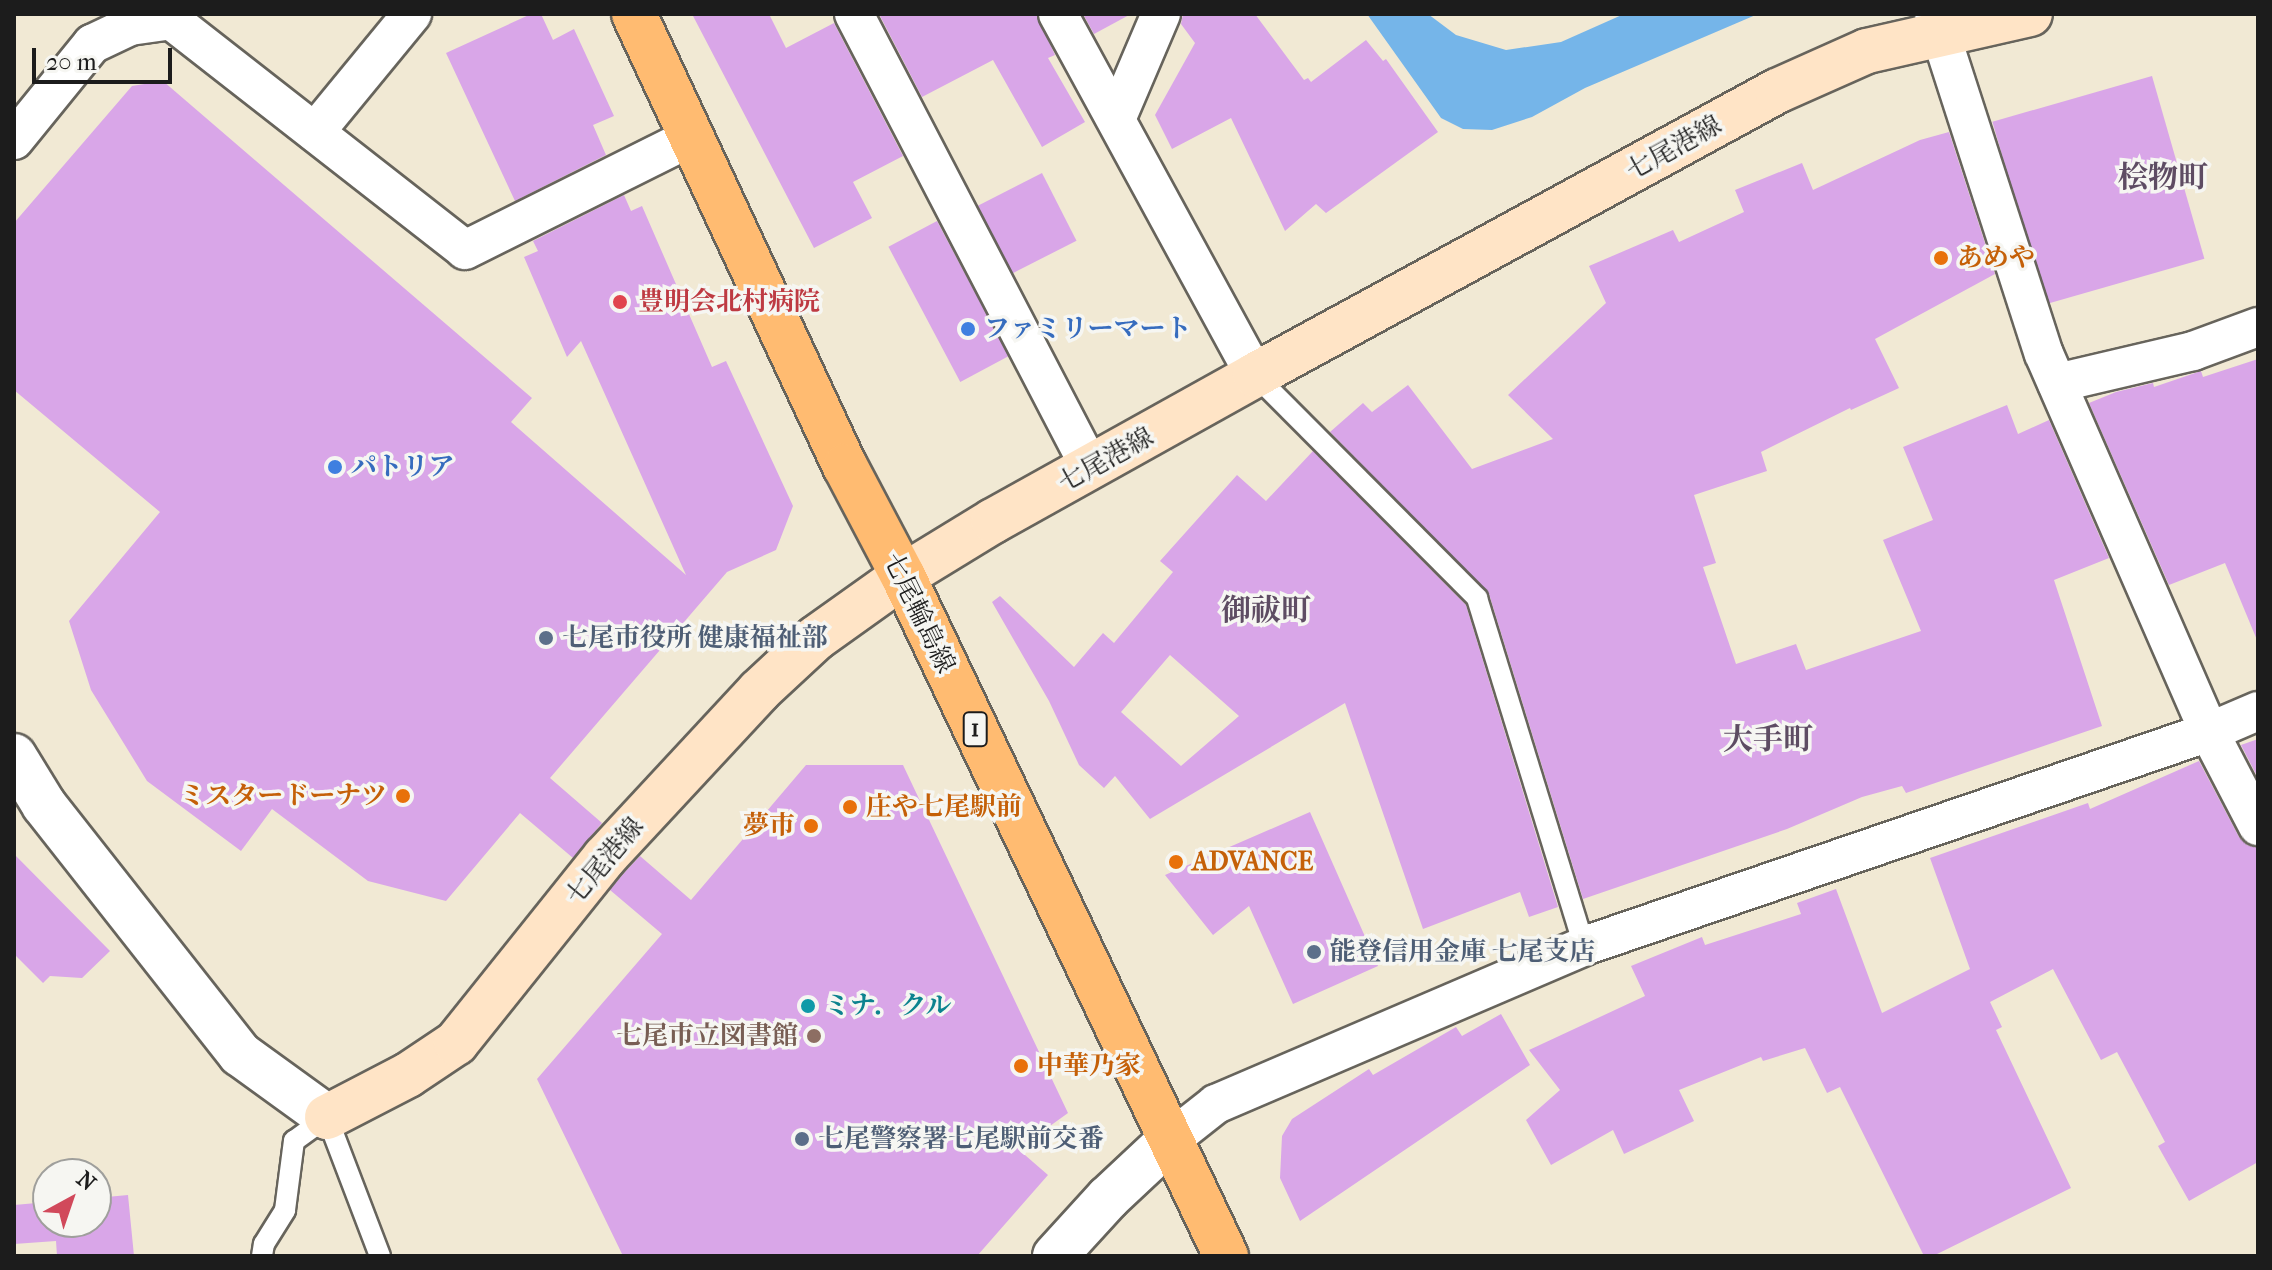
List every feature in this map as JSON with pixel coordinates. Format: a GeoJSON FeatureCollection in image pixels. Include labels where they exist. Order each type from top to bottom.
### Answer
{"type":"FeatureCollection","features":[{"type":"Feature","properties":{"kind":"main road","name":"七尾輪島線"},"geometry":{"type":"LineString","coordinates":[[634,14],[845,466],[903,576],[1226,1256]]}},
{"type":"Feature","properties":{"kind":"main road","name":"七尾港線"},"geometry":{"type":"LineString","coordinates":[[327,1117],[408,1075],[456,1043],[605,857],[738,713],[816,638],[903,576],[993,521],[1255,375],[1777,91],[1937,24],[2030,14]]}},
{"type":"Feature","properties":{"kind":"street"},"geometry":{"type":"LineString","coordinates":[[14,140],[115,14]]}},
{"type":"Feature","properties":{"kind":"street"},"geometry":{"type":"LineString","coordinates":[[315,132],[412,14]]}},
{"type":"Feature","properties":{"kind":"street"},"geometry":{"type":"LineString","coordinates":[[854,14],[1091,469]]}},
{"type":"Feature","properties":{"kind":"street"},"geometry":{"type":"LineString","coordinates":[[1058,14],[1117,117],[1255,375]]}},
{"type":"Feature","properties":{"kind":"street"},"geometry":{"type":"LineString","coordinates":[[1117,117],[1161,14]]}},
{"type":"Feature","properties":{"kind":"street"},"geometry":{"type":"LineString","coordinates":[[92,44],[130,26],[171,20],[465,250],[690,138]]}},
{"type":"Feature","properties":{"kind":"street"},"geometry":{"type":"LineString","coordinates":[[1937,24],[2044,354],[2209,732],[2258,826]]}},
{"type":"Feature","properties":{"kind":"street"},"geometry":{"type":"LineString","coordinates":[[2057,383],[2193,351],[2258,327]]}},
{"type":"Feature","properties":{"kind":"street"},"geometry":{"type":"LineString","coordinates":[[1055,1256],[1108,1198],[1169,1141],[1216,1104],[1584,946],[2209,732],[2258,711]]}},
{"type":"Feature","properties":{"kind":"street"},"geometry":{"type":"LineString","coordinates":[[14,756],[44,805],[240,1054],[327,1117]]}},
{"type":"Feature","properties":{"kind":"lane"},"geometry":{"type":"LineString","coordinates":[[1255,375],[1477,598],[1584,946]]}},
{"type":"Feature","properties":{"kind":"lane"},"geometry":{"type":"LineString","coordinates":[[262,1256],[264,1244],[285,1210],[294,1141],[327,1117],[380,1256]]}},
{"type":"Feature","properties":{"kind":"water"},"geometry":{"type":"Polygon","coordinates":[[[1367,14],[1428,14],[1456,35],[1506,50],[1561,42],[1624,14],[1758,14],[1585,88],[1532,117],[1492,130],[1463,129],[1441,118],[1367,14]]]}},
{"type":"Feature","properties":{"kind":"building"},"geometry":{"type":"Polygon","coordinates":[[[531,14],[541,14],[553,40],[574,29],[614,116],[593,125],[606,155],[515,201],[446,53],[531,14]]]}},
{"type":"Feature","properties":{"kind":"building"},"geometry":{"type":"Polygon","coordinates":[[[692,14],[769,14],[786,48],[834,23],[903,156],[853,182],[872,218],[814,248],[692,14]]]}},
{"type":"Feature","properties":{"kind":"building"},"geometry":{"type":"Polygon","coordinates":[[[879,14],[1036,14],[1055,55],[1048,58],[1085,122],[1042,147],[993,60],[922,97],[879,14]]]}},
{"type":"Feature","properties":{"kind":"building"},"geometry":{"type":"Polygon","coordinates":[[[1083,14],[1131,14],[1094,34],[1083,14]]]}},
{"type":"Feature","properties":{"kind":"building"},"geometry":{"type":"Polygon","coordinates":[[[1183,14],[1255,14],[1304,80],[1308,78],[1311,82],[1366,40],[1383,61],[1386,59],[1438,132],[1326,213],[1316,204],[1285,231],[1231,118],[1172,149],[1155,115],[1195,43],[1181,24],[1183,14]]]}},
{"type":"Feature","properties":{"kind":"building"},"geometry":{"type":"Polygon","coordinates":[[[2152,76],[2204,259],[2045,304],[1992,122],[2152,76]]]}},
{"type":"Feature","properties":{"kind":"building","name":"パトリア"},"geometry":{"type":"Polygon","coordinates":[[[163,81],[532,398],[511,422],[686,575],[581,341],[567,357],[524,257],[538,251],[533,241],[624,195],[631,211],[642,206],[712,367],[726,361],[793,506],[776,550],[727,572],[550,778],[602,823],[573,858],[520,813],[446,901],[368,881],[272,809],[241,851],[147,781],[91,690],[69,621],[160,512],[14,390],[14,223],[132,86],[163,81]]]}},
{"type":"Feature","properties":{"kind":"building"},"geometry":{"type":"Polygon","coordinates":[[[1949,132],[1995,274],[1875,339],[1899,388],[1850,408],[1761,452],[1767,471],[1694,495],[1716,563],[1703,567],[1736,664],[1796,644],[1806,670],[1921,631],[1883,540],[1933,520],[1903,447],[2007,405],[2018,434],[2049,420],[2109,558],[2054,580],[2102,726],[1906,793],[1902,786],[1862,797],[1787,829],[1583,899],[1489,594],[1330,432],[1363,403],[1372,412],[1408,385],[1472,469],[1553,439],[1508,395],[1606,303],[1589,266],[1673,230],[1679,242],[1744,212],[1735,190],[1802,163],[1813,190],[1920,140],[1949,132]]]}},
{"type":"Feature","properties":{"kind":"building"},"geometry":{"type":"Polygon","coordinates":[[[1042,173],[1077,241],[1012,273],[978,206],[1042,173]]]}},
{"type":"Feature","properties":{"kind":"building"},"geometry":{"type":"Polygon","coordinates":[[[937,221],[1009,356],[960,382],[888,247],[937,221]]]}},
{"type":"Feature","properties":{"kind":"building"},"geometry":{"type":"Polygon","coordinates":[[[2258,359],[2257,640],[2225,563],[2169,585],[2089,403],[2116,392],[2153,383],[2154,387],[2201,371],[2203,377],[2258,359]]]}},
{"type":"Feature","properties":{"kind":"building"},"geometry":{"type":"Polygon","coordinates":[[[1313,451],[1466,605],[1558,907],[1529,917],[1520,892],[1423,929],[1345,703],[1150,819],[1115,776],[1104,788],[1079,765],[1049,701],[992,602],[1000,596],[1074,667],[1103,633],[1114,643],[1173,572],[1160,561],[1237,475],[1266,501],[1313,451]],[[1170,655],[1121,712],[1181,766],[1239,716],[1170,655]]]}},
{"type":"Feature","properties":{"kind":"building"},"geometry":{"type":"Polygon","coordinates":[[[2258,739],[2258,778],[2241,745],[2258,739]]]}},
{"type":"Feature","properties":{"kind":"building"},"geometry":{"type":"Polygon","coordinates":[[[2199,761],[2239,837],[2247,845],[2258,848],[2258,1162],[2189,1201],[2158,1146],[2165,1142],[2117,1052],[2101,1060],[2053,969],[1990,1002],[2002,1027],[1996,1030],[2071,1188],[1933,1256],[1924,1256],[1840,1087],[1827,1093],[1805,1048],[1763,1061],[1761,1057],[1679,1090],[1694,1121],[1624,1154],[1613,1130],[1551,1165],[1526,1120],[1560,1090],[1529,1050],[1645,996],[1631,966],[1702,937],[1705,945],[1801,914],[1797,903],[1836,889],[1882,1013],[1970,969],[1930,858],[2088,803],[2090,809],[2199,761]]]}},
{"type":"Feature","properties":{"kind":"building","name":"ミナ．クル"},"geometry":{"type":"Polygon","coordinates":[[[806,765],[903,765],[1068,1113],[1018,1149],[1048,1175],[977,1256],[623,1256],[537,1079],[662,934],[610,890],[624,873],[640,856],[691,900],[806,765]]]}},
{"type":"Feature","properties":{"kind":"building"},"geometry":{"type":"Polygon","coordinates":[[[1310,812],[1378,966],[1293,1004],[1249,906],[1213,935],[1165,875],[1310,812]]]}},
{"type":"Feature","properties":{"kind":"building"},"geometry":{"type":"Polygon","coordinates":[[[14,854],[110,951],[82,978],[50,976],[43,983],[14,954],[14,854]]]}},
{"type":"Feature","properties":{"kind":"building"},"geometry":{"type":"Polygon","coordinates":[[[1501,1014],[1530,1065],[1300,1221],[1280,1178],[1282,1136],[1292,1119],[1369,1069],[1373,1075],[1456,1027],[1462,1036],[1501,1014]]]}},
{"type":"Feature","properties":{"kind":"building"},"geometry":{"type":"Polygon","coordinates":[[[128,1195],[134,1256],[57,1256],[56,1241],[14,1244],[14,1205],[32,1203],[32,1238],[112,1238],[112,1196],[128,1195]]]}},
{"type":"Feature","properties":{"kind":"place","name":"あめや"},"geometry":{"type":"Point","coordinates":[1941,258]}},
{"type":"Feature","properties":{"kind":"place","name":"豊明会北村病院"},"geometry":{"type":"Point","coordinates":[620,302]}},
{"type":"Feature","properties":{"kind":"place","name":"ファミリーマート"},"geometry":{"type":"Point","coordinates":[968,329]}},
{"type":"Feature","properties":{"kind":"place","name":"パトリア"},"geometry":{"type":"Point","coordinates":[335,467]}},
{"type":"Feature","properties":{"kind":"place","name":"七尾市役所 健康福祉部"},"geometry":{"type":"Point","coordinates":[546,638]}},
{"type":"Feature","properties":{"kind":"place","name":"ミスタードーナツ"},"geometry":{"type":"Point","coordinates":[403,796]}},
{"type":"Feature","properties":{"kind":"place","name":"庄や七尾駅前"},"geometry":{"type":"Point","coordinates":[850,807]}},
{"type":"Feature","properties":{"kind":"place","name":"夢市"},"geometry":{"type":"Point","coordinates":[811,826]}},
{"type":"Feature","properties":{"kind":"place","name":"ADVANCE"},"geometry":{"type":"Point","coordinates":[1176,862]}},
{"type":"Feature","properties":{"kind":"place","name":"能登信用金庫 七尾支店"},"geometry":{"type":"Point","coordinates":[1314,952]}},
{"type":"Feature","properties":{"kind":"place","name":"ミナ．クル"},"geometry":{"type":"Point","coordinates":[808,1006]}},
{"type":"Feature","properties":{"kind":"place","name":"七尾市立図書館"},"geometry":{"type":"Point","coordinates":[814,1036]}},
{"type":"Feature","properties":{"kind":"place","name":"中華乃家"},"geometry":{"type":"Point","coordinates":[1021,1066]}},
{"type":"Feature","properties":{"kind":"place","name":"七尾警察署七尾駅前交番"},"geometry":{"type":"Point","coordinates":[802,1139]}},
{"type":"Feature","properties":{"kind":"district","name":"桧物町"},"geometry":{"type":"Point","coordinates":[2163,178]}},
{"type":"Feature","properties":{"kind":"district","name":"御祓町"},"geometry":{"type":"Point","coordinates":[1266,611]}},
{"type":"Feature","properties":{"kind":"district","name":"大手町"},"geometry":{"type":"Point","coordinates":[1768,740]}}]}
